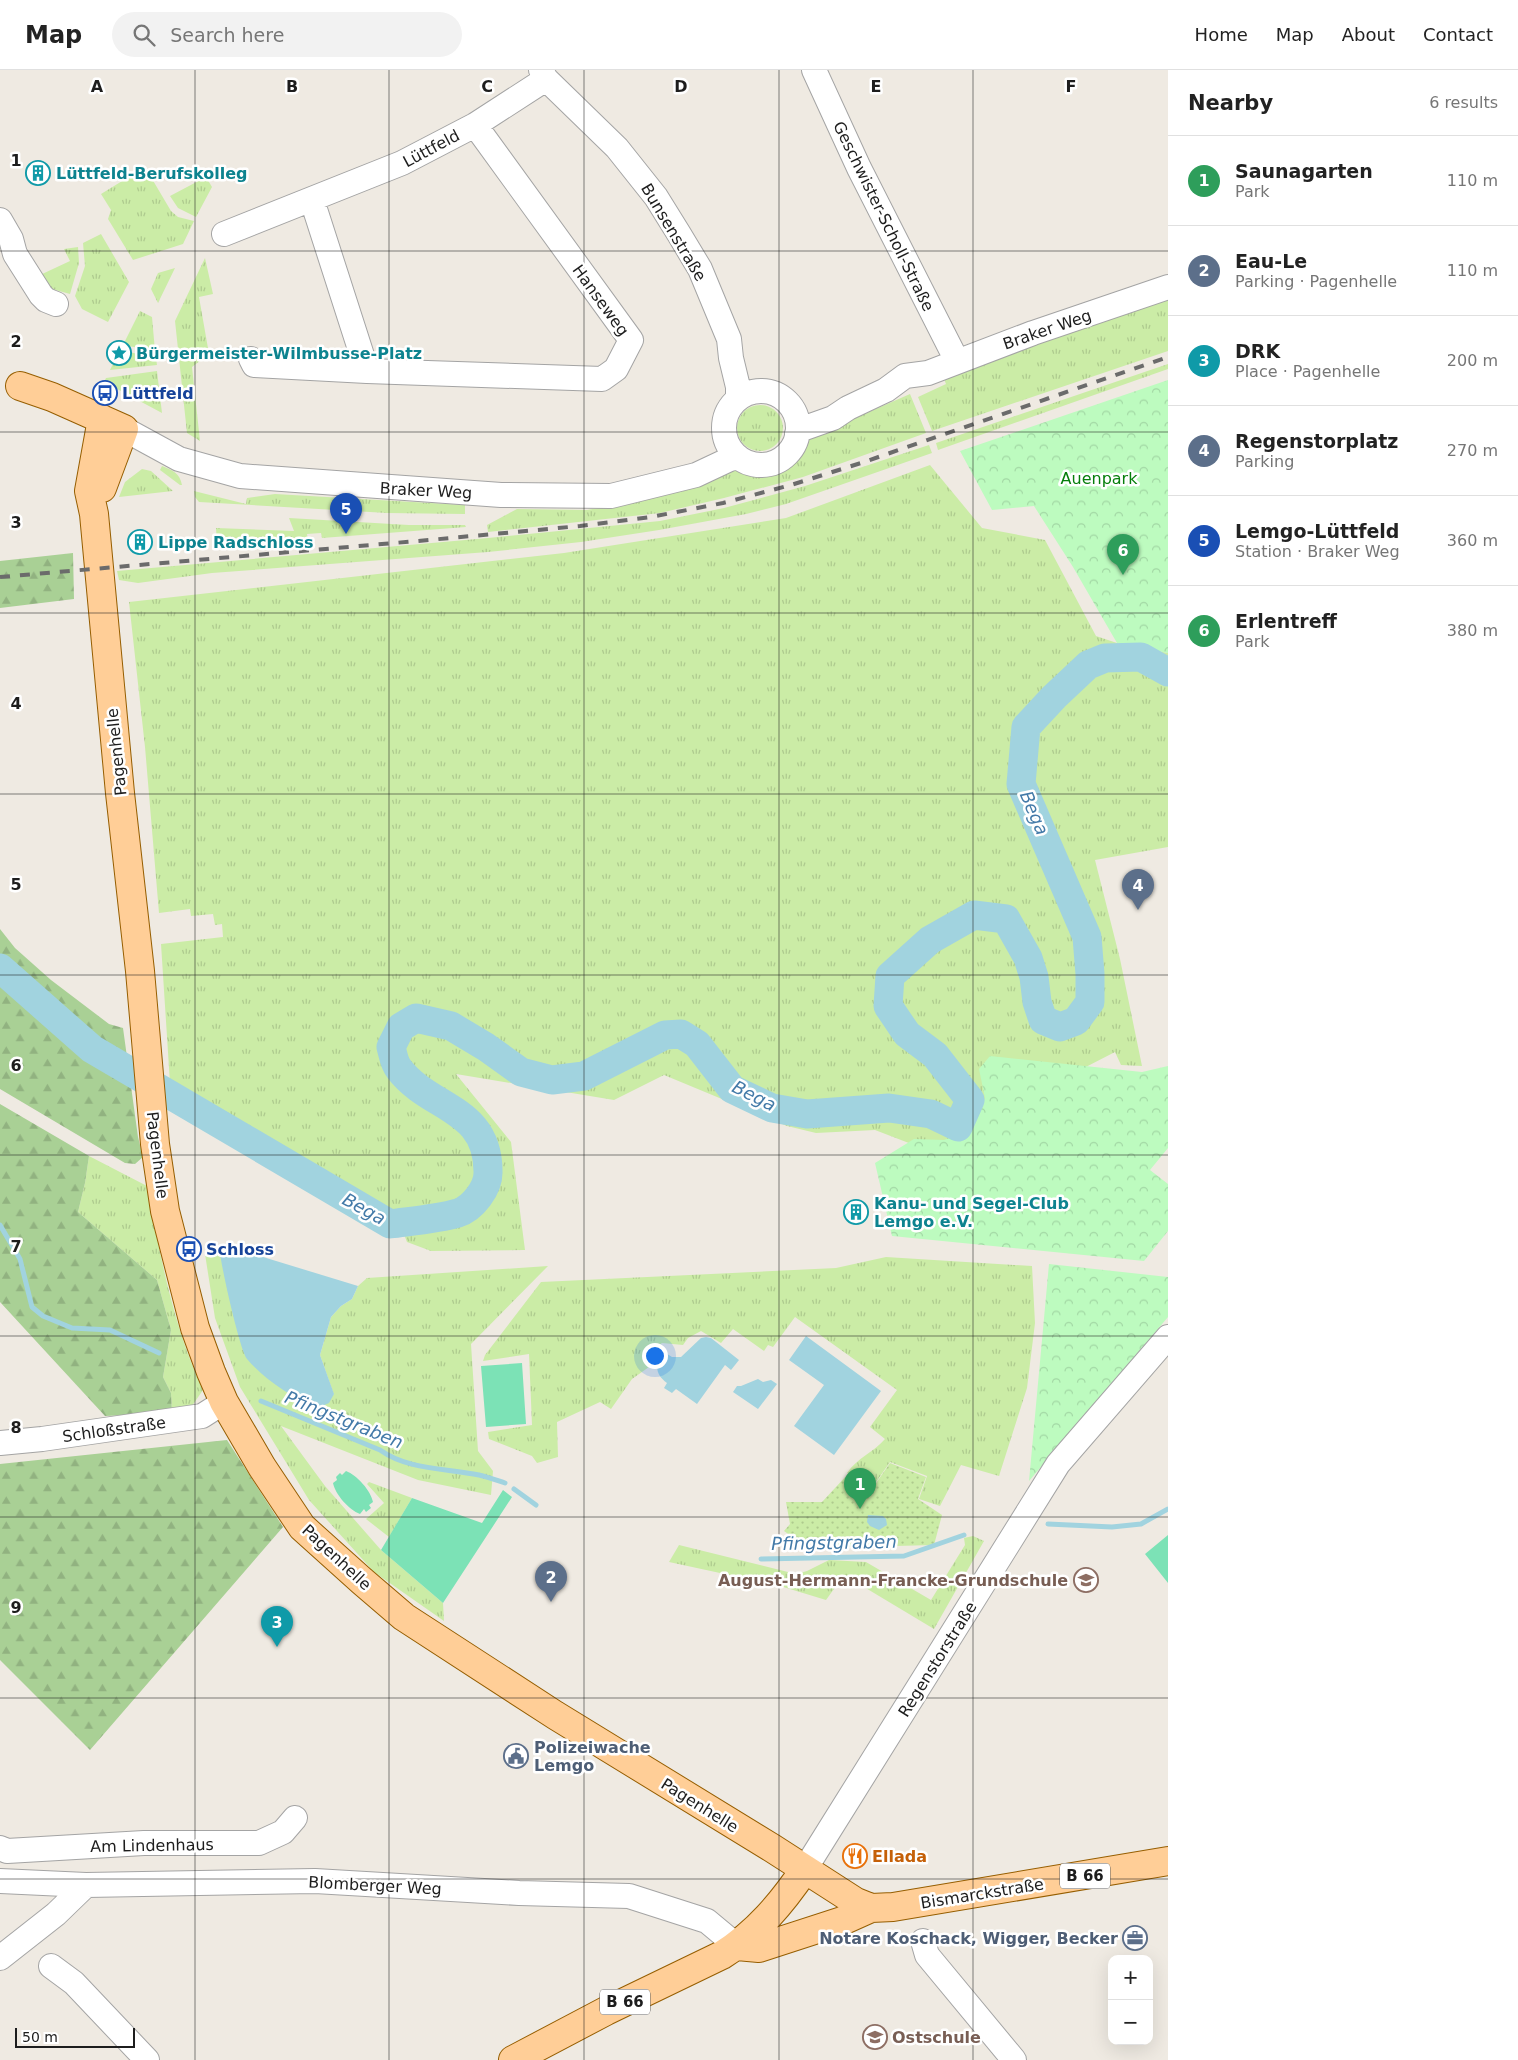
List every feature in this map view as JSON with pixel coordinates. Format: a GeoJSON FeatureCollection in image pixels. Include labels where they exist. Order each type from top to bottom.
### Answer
{"type":"FeatureCollection","features":[{"type":"Feature","properties":{"kind":"main road"},"geometry":{"type":"LineString","coordinates":[[10,384],[38,386],[54,390],[78,401],[113,424]]}},
{"type":"Feature","properties":{"kind":"main road","name":"Pagenhelle"},"geometry":{"type":"LineString","coordinates":[[113,424],[94,514],[118,773],[139,962],[155,1144],[165,1211],[195,1328],[224,1402],[262,1466],[302,1527],[362,1582],[404,1617],[491,1674],[805,1869]]}},
{"type":"Feature","properties":{"kind":"main road","name":"Bismarckstraße"},"geometry":{"type":"LineString","coordinates":[[871,1908],[952,1898],[1168,1861]]}},
{"type":"Feature","properties":{"kind":"main road"},"geometry":{"type":"LineString","coordinates":[[805,1869],[856,1902],[871,1908]]}},
{"type":"Feature","properties":{"kind":"main road","name":"B 66"},"geometry":{"type":"LineString","coordinates":[[513,2060],[606,2011],[722,1956],[737,1946],[764,1922],[805,1869]]}},
{"type":"Feature","properties":{"kind":"main road","name":"B 66"},"geometry":{"type":"LineString","coordinates":[[737,1946],[759,1948],[842,1920],[871,1908]]}},
{"type":"Feature","properties":{"kind":"street","name":"Geschwister-Scholl-Straße"},"geometry":{"type":"LineString","coordinates":[[814,70],[859,168],[957,361]]}},
{"type":"Feature","properties":{"kind":"street","name":"Lüttfeld"},"geometry":{"type":"LineString","coordinates":[[224,234],[402,163],[474,125],[544,74]]}},
{"type":"Feature","properties":{"kind":"street","name":"Bunsenstraße"},"geometry":{"type":"LineString","coordinates":[[544,74],[617,148],[656,197],[700,269],[729,339],[731,358],[738,387],[738,399]]}},
{"type":"Feature","properties":{"kind":"street","name":"Hanseweg"},"geometry":{"type":"LineString","coordinates":[[251,359],[254,365],[602,379],[616,369],[631,340],[474,125]]}},
{"type":"Feature","properties":{"kind":"street"},"geometry":{"type":"LineString","coordinates":[[312,200],[367,371]]}},
{"type":"Feature","properties":{"kind":"street"},"geometry":{"type":"LineString","coordinates":[[0,220],[11,239],[15,254],[41,295],[46,300],[56,304]]}},
{"type":"Feature","properties":{"kind":"street","name":"Braker Weg"},"geometry":{"type":"LineString","coordinates":[[796,424],[802,429],[833,418],[848,408],[886,390],[904,376],[928,372],[1168,287]]}},
{"type":"Feature","properties":{"kind":"street","name":"Bunsenstraße"},"geometry":{"type":"LineString","coordinates":[[729,339],[742,353],[757,382],[768,392]]}},
{"type":"Feature","properties":{"kind":"street"},"geometry":{"type":"LineString","coordinates":[[768,392],[784,399],[796,424],[794,444],[788,454],[779,460],[769,464],[747,463],[732,449],[724,429],[725,418],[730,407],[738,399],[752,393],[768,392]]}},
{"type":"Feature","properties":{"kind":"street","name":"Braker Weg"},"geometry":{"type":"LineString","coordinates":[[113,424],[179,458],[240,476],[500,494],[611,496],[677,480],[713,453],[732,449]]}},
{"type":"Feature","properties":{"kind":"street","name":"Regenstorstraße"},"geometry":{"type":"LineString","coordinates":[[805,1869],[1058,1464],[1168,1337]]}},
{"type":"Feature","properties":{"kind":"street","name":"Schloßstraße"},"geometry":{"type":"LineString","coordinates":[[0,1443],[42,1439],[202,1416],[224,1402]]}},
{"type":"Feature","properties":{"kind":"street","name":"Am Lindenhaus"},"geometry":{"type":"LineString","coordinates":[[0,1848],[7,1851],[144,1843],[259,1843],[283,1832],[296,1818]]}},
{"type":"Feature","properties":{"kind":"street","name":"Blomberger Weg"},"geometry":{"type":"LineString","coordinates":[[0,1881],[86,1885],[315,1881],[629,1896],[707,1921],[737,1946]]}},
{"type":"Feature","properties":{"kind":"street"},"geometry":{"type":"LineString","coordinates":[[0,1958],[56,1914],[86,1885]]}},
{"type":"Feature","properties":{"kind":"street"},"geometry":{"type":"LineString","coordinates":[[924,1941],[927,1955],[1014,2060]]}},
{"type":"Feature","properties":{"kind":"street"},"geometry":{"type":"LineString","coordinates":[[51,1966],[74,1983],[147,2060]]}},
{"type":"Feature","properties":{"kind":"green space"},"geometry":{"type":"Polygon","coordinates":[[[145,167],[171,211],[178,217],[194,221],[183,244],[133,260],[108,219],[111,210],[101,194],[145,167]]]}},
{"type":"Feature","properties":{"kind":"green space"},"geometry":{"type":"Polygon","coordinates":[[[206,177],[212,187],[196,217],[178,208],[170,196],[206,177]]]}},
{"type":"Feature","properties":{"kind":"green space"},"geometry":{"type":"Polygon","coordinates":[[[101,234],[129,282],[108,322],[82,309],[75,296],[85,266],[83,243],[101,234]]]}},
{"type":"Feature","properties":{"kind":"green space"},"geometry":{"type":"Polygon","coordinates":[[[78,247],[79,263],[70,294],[52,289],[40,275],[70,261],[64,249],[78,247]]]}},
{"type":"Feature","properties":{"kind":"green space"},"geometry":{"type":"Polygon","coordinates":[[[205,258],[213,294],[199,297],[209,354],[192,367],[200,441],[187,433],[175,321],[205,258]]]}},
{"type":"Feature","properties":{"kind":"green space"},"geometry":{"type":"Polygon","coordinates":[[[175,268],[158,303],[151,289],[158,273],[175,268]]]}},
{"type":"Feature","properties":{"kind":"green space"},"geometry":{"type":"Polygon","coordinates":[[[1168,296],[1168,351],[932,431],[918,397],[946,384],[944,379],[1058,335],[1168,296]]]}},
{"type":"Feature","properties":{"kind":"green space"},"geometry":{"type":"Polygon","coordinates":[[[140,311],[152,317],[155,351],[123,345],[140,311]]]}},
{"type":"Feature","properties":{"kind":"green space"},"geometry":{"type":"Polygon","coordinates":[[[120,350],[156,358],[157,365],[110,370],[120,350]]]}},
{"type":"Feature","properties":{"kind":"green space"},"geometry":{"type":"Polygon","coordinates":[[[1168,364],[1168,369],[938,450],[936,443],[1168,364]]]}},
{"type":"Feature","properties":{"kind":"green space"},"geometry":{"type":"Polygon","coordinates":[[[157,371],[162,413],[104,382],[106,378],[157,371]]]}},
{"type":"Feature","properties":{"kind":"green space","name":"Auenpark"},"geometry":{"type":"Polygon","coordinates":[[[1168,380],[1168,653],[1117,643],[1073,567],[1034,506],[992,510],[960,451],[1168,380]]]}},
{"type":"Feature","properties":{"kind":"green space"},"geometry":{"type":"Polygon","coordinates":[[[910,394],[926,433],[803,477],[660,513],[488,532],[487,525],[517,509],[587,510],[663,496],[735,466],[754,471],[770,470],[790,459],[802,442],[833,426],[910,394]]]}},
{"type":"Feature","properties":{"kind":"green space"},"geometry":{"type":"Polygon","coordinates":[[[755,405],[765,405],[779,415],[783,428],[779,441],[773,447],[765,451],[755,451],[741,441],[737,433],[737,423],[747,409],[755,405]]]}},
{"type":"Feature","properties":{"kind":"green space"},"geometry":{"type":"Polygon","coordinates":[[[929,445],[932,453],[786,504],[746,514],[659,530],[581,542],[488,552],[212,573],[138,583],[119,580],[117,571],[660,521],[724,508],[805,486],[929,445]]]}},
{"type":"Feature","properties":{"kind":"green space"},"geometry":{"type":"Polygon","coordinates":[[[930,465],[982,528],[1045,540],[1096,636],[1117,643],[1168,653],[1168,847],[1095,860],[1120,959],[1142,1066],[1121,1065],[1115,1052],[1043,1089],[940,1155],[875,1130],[816,1133],[787,1126],[664,1075],[614,1100],[456,1074],[511,1142],[525,1250],[431,1251],[407,1242],[396,1214],[347,1183],[170,1083],[161,944],[223,937],[222,924],[215,925],[213,914],[191,916],[190,909],[159,913],[145,747],[129,602],[564,553],[786,518],[930,465]]]}},
{"type":"Feature","properties":{"kind":"green space"},"geometry":{"type":"Polygon","coordinates":[[[162,466],[177,475],[182,485],[160,470],[162,466]]]}},
{"type":"Feature","properties":{"kind":"green space"},"geometry":{"type":"Polygon","coordinates":[[[142,469],[151,471],[173,491],[119,497],[125,482],[142,469]]]}},
{"type":"Feature","properties":{"kind":"green space"},"geometry":{"type":"Polygon","coordinates":[[[194,491],[246,504],[247,498],[275,494],[465,505],[465,514],[387,513],[199,502],[195,497],[194,491]]]}},
{"type":"Feature","properties":{"kind":"green space"},"geometry":{"type":"Polygon","coordinates":[[[289,518],[409,525],[465,525],[466,527],[322,538],[321,533],[307,534],[308,540],[276,542],[276,537],[258,539],[257,541],[217,544],[216,528],[294,531],[289,518]]]}},
{"type":"Feature","properties":{"kind":"green space"},"geometry":{"type":"Polygon","coordinates":[[[73,553],[74,599],[0,608],[0,561],[73,553]]]}},
{"type":"Feature","properties":{"kind":"green space"},"geometry":{"type":"Polygon","coordinates":[[[0,929],[15,948],[51,980],[109,1024],[123,1028],[138,1137],[143,1157],[135,1164],[125,1163],[0,1089],[0,929]]]}},
{"type":"Feature","properties":{"kind":"green space"},"geometry":{"type":"Polygon","coordinates":[[[990,1056],[1142,1072],[1168,1066],[1168,1148],[1150,1170],[1168,1184],[1168,1231],[1144,1261],[892,1236],[875,1163],[914,1139],[944,1140],[965,1132],[985,1098],[979,1069],[990,1056]]]}},
{"type":"Feature","properties":{"kind":"green space"},"geometry":{"type":"Polygon","coordinates":[[[0,1104],[89,1156],[78,1212],[157,1280],[171,1330],[163,1377],[171,1393],[172,1413],[105,1416],[0,1302],[0,1104]]]}},
{"type":"Feature","properties":{"kind":"green space"},"geometry":{"type":"Polygon","coordinates":[[[89,1156],[147,1186],[176,1316],[183,1341],[203,1390],[192,1406],[172,1413],[171,1393],[163,1377],[171,1330],[157,1280],[78,1212],[89,1156]]]}},
{"type":"Feature","properties":{"kind":"green space"},"geometry":{"type":"Polygon","coordinates":[[[227,1246],[220,1252],[334,1395],[320,1355],[331,1317],[341,1306],[352,1299],[358,1286],[367,1278],[548,1266],[471,1344],[478,1451],[493,1471],[491,1495],[418,1480],[281,1426],[325,1486],[381,1550],[443,1603],[444,1621],[374,1572],[309,1500],[240,1387],[215,1318],[205,1254],[227,1246]]]}},
{"type":"Feature","properties":{"kind":"green space"},"geometry":{"type":"Polygon","coordinates":[[[886,1257],[1032,1266],[1035,1323],[1027,1388],[999,1476],[961,1465],[940,1506],[919,1499],[927,1476],[890,1462],[874,1485],[847,1473],[885,1439],[870,1427],[897,1390],[795,1317],[773,1347],[768,1345],[764,1351],[733,1329],[721,1343],[701,1331],[688,1338],[683,1345],[662,1343],[653,1354],[649,1367],[632,1379],[611,1409],[600,1402],[557,1422],[558,1457],[537,1463],[532,1456],[489,1439],[488,1432],[532,1425],[529,1354],[483,1361],[485,1355],[541,1282],[836,1268],[886,1257]]]}},
{"type":"Feature","properties":{"kind":"green space"},"geometry":{"type":"Polygon","coordinates":[[[1049,1264],[1168,1277],[1168,1317],[1029,1481],[1049,1264]]]}},
{"type":"Feature","properties":{"kind":"green space"},"geometry":{"type":"Polygon","coordinates":[[[522,1363],[526,1424],[486,1427],[481,1366],[522,1363]]]}},
{"type":"Feature","properties":{"kind":"green space"},"geometry":{"type":"Polygon","coordinates":[[[227,1440],[283,1527],[90,1750],[0,1660],[0,1464],[227,1440]]]}},
{"type":"Feature","properties":{"kind":"green space"},"geometry":{"type":"Polygon","coordinates":[[[890,1463],[926,1477],[918,1499],[942,1515],[934,1545],[856,1547],[801,1543],[784,1531],[790,1524],[786,1502],[822,1502],[848,1474],[874,1486],[890,1463]]]}},
{"type":"Feature","properties":{"kind":"green space"},"geometry":{"type":"Polygon","coordinates":[[[346,1471],[359,1480],[372,1498],[373,1502],[369,1505],[371,1508],[366,1512],[364,1509],[360,1514],[351,1509],[334,1487],[333,1483],[337,1480],[336,1477],[346,1471]]]}},
{"type":"Feature","properties":{"kind":"green space"},"geometry":{"type":"Polygon","coordinates":[[[369,1482],[412,1498],[389,1537],[366,1519],[384,1503],[367,1484],[369,1482]]]}},
{"type":"Feature","properties":{"kind":"green space"},"geometry":{"type":"Polygon","coordinates":[[[503,1490],[512,1497],[443,1603],[381,1550],[412,1498],[482,1523],[503,1490]]]}},
{"type":"Feature","properties":{"kind":"green space"},"geometry":{"type":"Polygon","coordinates":[[[1168,1535],[1168,1583],[1145,1554],[1168,1535]]]}},
{"type":"Feature","properties":{"kind":"green space"},"geometry":{"type":"Polygon","coordinates":[[[973,1536],[984,1541],[934,1629],[844,1575],[826,1600],[780,1586],[669,1562],[679,1545],[796,1574],[807,1571],[829,1560],[866,1562],[931,1600],[965,1545],[964,1538],[973,1536]]]}},
{"type":"Feature","properties":{"kind":"water"},"geometry":{"type":"Polygon","coordinates":[[[227,1246],[358,1286],[352,1299],[341,1306],[331,1317],[320,1355],[334,1394],[329,1403],[315,1409],[270,1381],[247,1359],[236,1325],[221,1260],[220,1252],[227,1246]]]}},
{"type":"Feature","properties":{"kind":"water"},"geometry":{"type":"Polygon","coordinates":[[[806,1336],[881,1391],[834,1455],[794,1426],[824,1385],[789,1360],[806,1336]]]}},
{"type":"Feature","properties":{"kind":"water"},"geometry":{"type":"Polygon","coordinates":[[[701,1338],[711,1338],[739,1360],[731,1370],[725,1365],[697,1404],[676,1389],[672,1393],[664,1388],[667,1383],[660,1376],[657,1365],[664,1352],[672,1357],[681,1357],[701,1338]]]}},
{"type":"Feature","properties":{"kind":"water"},"geometry":{"type":"Polygon","coordinates":[[[758,1379],[763,1382],[771,1380],[777,1384],[758,1409],[733,1392],[737,1386],[758,1379]]]}},
{"type":"Feature","properties":{"kind":"water"},"geometry":{"type":"Polygon","coordinates":[[[868,1515],[883,1516],[886,1519],[887,1525],[879,1530],[870,1526],[867,1522],[868,1515]]]}},
{"type":"Feature","properties":{"kind":"waterway","name":"Bega"},"geometry":{"type":"LineString","coordinates":[[0,968],[92,1049],[390,1224],[442,1217],[464,1210],[479,1197],[488,1173],[486,1151],[479,1135],[456,1112],[412,1083],[396,1064],[391,1047],[401,1027],[416,1018],[451,1026],[486,1047],[521,1072],[552,1080],[584,1076],[665,1035],[681,1034],[697,1044],[732,1089],[772,1108],[807,1114],[889,1108],[931,1114],[958,1127],[970,1100],[935,1055],[907,1034],[888,1006],[890,976],[930,940],[974,915],[1006,919],[1028,958],[1034,977],[1037,1002],[1043,1020],[1060,1027],[1076,1021],[1090,1002],[1087,937],[1021,784],[1026,727],[1088,665],[1105,658],[1141,657],[1168,672]]}},
{"type":"Feature","properties":{"kind":"waterway","name":"Bega"},"geometry":{"type":"LineString","coordinates":[[1165,671],[1168,659]]}},
{"type":"Feature","properties":{"kind":"waterway","name":"Pfingstgraben"},"geometry":{"type":"LineString","coordinates":[[0,1225],[20,1259],[32,1307],[43,1316],[72,1328],[110,1330],[159,1353]]}},
{"type":"Feature","properties":{"kind":"waterway","name":"Pfingstgraben"},"geometry":{"type":"LineString","coordinates":[[261,1401],[380,1450],[402,1461],[415,1465],[479,1475],[505,1483]]}},
{"type":"Feature","properties":{"kind":"waterway","name":"Pfingstgraben"},"geometry":{"type":"LineString","coordinates":[[514,1489],[536,1505]]}},
{"type":"Feature","properties":{"kind":"waterway","name":"Pfingstgraben"},"geometry":{"type":"LineString","coordinates":[[1048,1524],[1112,1527],[1141,1524],[1168,1509]]}},
{"type":"Feature","properties":{"kind":"waterway","name":"Pfingstgraben"},"geometry":{"type":"LineString","coordinates":[[761,1559],[904,1556],[964,1535]]}},
{"type":"Feature","properties":{"kind":"railway"},"geometry":{"type":"LineString","coordinates":[[0,577],[429,540],[580,526],[651,517],[723,503],[791,485],[861,463],[1168,357]]}},
{"type":"Feature","properties":{"kind":"place","name":"Lüttfeld-Berufskolleg"},"geometry":{"type":"Point","coordinates":[38,173]}},
{"type":"Feature","properties":{"kind":"place","name":"Bürgermeister-Wilmbusse-Platz"},"geometry":{"type":"Point","coordinates":[119,353]}},
{"type":"Feature","properties":{"kind":"place","name":"Lüttfeld"},"geometry":{"type":"Point","coordinates":[105,393]}},
{"type":"Feature","properties":{"kind":"place","name":"Lemgo-Lüttfeld"},"geometry":{"type":"Point","coordinates":[346,534]}},
{"type":"Feature","properties":{"kind":"place","name":"Lippe Radschloss"},"geometry":{"type":"Point","coordinates":[140,542]}},
{"type":"Feature","properties":{"kind":"place","name":"Erlentreff"},"geometry":{"type":"Point","coordinates":[1123,575]}},
{"type":"Feature","properties":{"kind":"place","name":"Regenstorplatz"},"geometry":{"type":"Point","coordinates":[1138,910]}},
{"type":"Feature","properties":{"kind":"place","name":"Kanu- und Segel-Club Lemgo e.V."},"geometry":{"type":"Point","coordinates":[856,1212]}},
{"type":"Feature","properties":{"kind":"place","name":"Schloss"},"geometry":{"type":"Point","coordinates":[189,1249]}},
{"type":"Feature","properties":{"kind":"place","name":"Saunagarten"},"geometry":{"type":"Point","coordinates":[860,1509]}},
{"type":"Feature","properties":{"kind":"place","name":"August-Hermann-Francke-Grundschule"},"geometry":{"type":"Point","coordinates":[1086,1580]}},
{"type":"Feature","properties":{"kind":"place","name":"Eau-Le"},"geometry":{"type":"Point","coordinates":[551,1602]}},
{"type":"Feature","properties":{"kind":"place","name":"DRK"},"geometry":{"type":"Point","coordinates":[277,1647]}},
{"type":"Feature","properties":{"kind":"place","name":"Polizeiwache Lemgo"},"geometry":{"type":"Point","coordinates":[516,1756]}},
{"type":"Feature","properties":{"kind":"place","name":"Ellada"},"geometry":{"type":"Point","coordinates":[855,1856]}},
{"type":"Feature","properties":{"kind":"place","name":"Notare Koschack, Wigger, Becker"},"geometry":{"type":"Point","coordinates":[1135,1938]}},
{"type":"Feature","properties":{"kind":"place","name":"Ostschule"},"geometry":{"type":"Point","coordinates":[875,2037]}}]}
